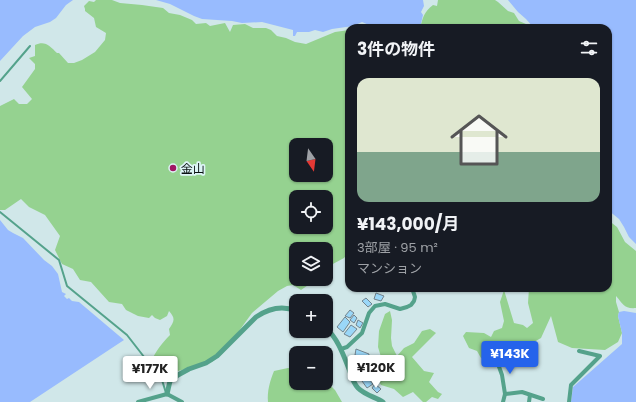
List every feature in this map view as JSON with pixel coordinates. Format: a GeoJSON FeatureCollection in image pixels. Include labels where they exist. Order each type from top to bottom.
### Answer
{"type":"FeatureCollection","features":[{"type":"Feature","properties":{"kind":"street"},"geometry":{"type":"LineString","coordinates":[[340,349],[347,347],[362,333],[369,313],[375,306],[385,304],[400,309],[407,307],[414,301],[415,296],[414,292]]}},
{"type":"Feature","properties":{"kind":"street"},"geometry":{"type":"LineString","coordinates":[[167,394],[170,382],[178,375],[206,363],[217,356],[256,317],[262,313],[278,308],[289,309]]}},
{"type":"Feature","properties":{"kind":"street"},"geometry":{"type":"LineString","coordinates":[[333,336],[337,340],[357,387],[363,392],[383,402]]}},
{"type":"Feature","properties":{"kind":"street"},"geometry":{"type":"LineString","coordinates":[[493,350],[502,375],[505,394],[503,402]]}},
{"type":"Feature","properties":{"kind":"street"},"geometry":{"type":"LineString","coordinates":[[569,402],[571,385],[600,356],[579,351]]}},
{"type":"Feature","properties":{"kind":"street"},"geometry":{"type":"LineString","coordinates":[[505,394],[522,392],[543,399]]}},
{"type":"Feature","properties":{"kind":"street"},"geometry":{"type":"LineString","coordinates":[[138,402],[167,394],[182,402]]}},
{"type":"Feature","properties":{"kind":"street"},"geometry":{"type":"LineString","coordinates":[[529,402],[530,395]]}},
{"type":"Feature","properties":{"kind":"lane"},"geometry":{"type":"LineString","coordinates":[[0,81],[30,46]]}},
{"type":"Feature","properties":{"kind":"lane"},"geometry":{"type":"LineString","coordinates":[[0,212],[59,260],[67,286],[127,335],[162,380],[167,394]]}},
{"type":"Feature","properties":{"kind":"green space"},"geometry":{"type":"Polygon","coordinates":[[[96,0],[112,0],[120,3],[163,8],[169,13],[180,15],[192,20],[196,24],[206,23],[210,26],[225,23],[230,32],[233,25],[245,24],[253,28],[266,28],[271,30],[277,36],[306,44],[335,32],[345,31],[345,257],[333,264],[333,242],[289,242],[289,286],[278,291],[252,313],[223,353],[212,362],[178,371],[170,378],[160,376],[151,362],[159,348],[170,335],[169,329],[174,320],[169,311],[167,316],[160,320],[152,315],[149,318],[138,316],[126,310],[122,304],[109,302],[91,282],[80,280],[73,269],[62,264],[55,250],[60,236],[45,215],[29,207],[21,199],[5,210],[0,210],[0,106],[14,99],[19,104],[27,104],[32,99],[22,87],[35,69],[35,64],[29,58],[35,56],[35,45],[42,43],[47,44],[59,53],[68,63],[74,63],[82,60],[95,52],[105,40],[106,33],[96,27],[94,18],[85,11],[84,6],[89,1],[94,2],[96,0]]]}},
{"type":"Feature","properties":{"kind":"green space"},"geometry":{"type":"Polygon","coordinates":[[[438,0],[495,0],[508,11],[514,13],[519,21],[526,24],[421,24],[426,12],[433,5],[437,6],[438,0]]]}},
{"type":"Feature","properties":{"kind":"green space"},"geometry":{"type":"Polygon","coordinates":[[[612,223],[617,227],[625,242],[636,251],[636,308],[626,307],[616,296],[619,312],[618,316],[622,333],[618,342],[605,350],[572,348],[558,342],[551,316],[541,338],[534,342],[512,345],[504,341],[494,342],[490,350],[490,362],[481,358],[477,351],[469,348],[463,336],[466,332],[484,333],[491,337],[494,331],[502,328],[504,321],[500,302],[503,292],[505,292],[514,323],[523,325],[527,328],[533,323],[528,303],[529,292],[612,292],[612,223]]]}},
{"type":"Feature","properties":{"kind":"green space"},"geometry":{"type":"Polygon","coordinates":[[[295,286],[307,286],[301,290],[295,286]]]}},
{"type":"Feature","properties":{"kind":"green space"},"geometry":{"type":"Polygon","coordinates":[[[390,311],[392,320],[392,346],[397,356],[404,348],[414,343],[422,331],[430,329],[436,333],[412,357],[424,371],[434,373],[429,382],[438,392],[442,394],[438,399],[432,397],[426,402],[423,402],[413,392],[403,397],[394,389],[381,385],[375,374],[376,361],[381,357],[378,347],[379,331],[385,314],[390,311]]]}},
{"type":"Feature","properties":{"kind":"green space"},"geometry":{"type":"Polygon","coordinates":[[[289,368],[289,390],[333,390],[333,388],[342,402],[268,402],[269,386],[274,371],[289,368]]]}},
{"type":"Feature","properties":{"kind":"water"},"geometry":{"type":"Polygon","coordinates":[[[0,0],[73,0],[66,5],[56,18],[50,22],[35,27],[23,36],[0,61],[0,0]]]}},
{"type":"Feature","properties":{"kind":"water"},"geometry":{"type":"Polygon","coordinates":[[[156,0],[423,0],[424,6],[421,12],[423,15],[421,24],[367,24],[362,22],[358,24],[345,24],[345,27],[323,32],[315,30],[309,32],[297,32],[295,36],[293,36],[293,30],[262,22],[242,23],[202,19],[170,4],[156,0]]]}},
{"type":"Feature","properties":{"kind":"water"},"geometry":{"type":"Polygon","coordinates":[[[508,0],[636,0],[636,244],[629,237],[619,219],[612,213],[612,24],[530,24],[508,0]]]}},
{"type":"Feature","properties":{"kind":"water"},"geometry":{"type":"Polygon","coordinates":[[[0,220],[8,230],[23,238],[44,260],[52,266],[58,274],[62,292],[66,294],[64,296],[67,299],[69,298],[72,301],[79,302],[124,340],[30,402],[0,402],[0,220]]]}},
{"type":"Feature","properties":{"kind":"water"},"geometry":{"type":"Polygon","coordinates":[[[624,311],[636,313],[636,402],[571,402],[573,387],[622,344],[622,333],[618,316],[619,312],[624,311]]]}},
{"type":"Feature","properties":{"kind":"building"},"geometry":{"type":"Polygon","coordinates":[[[376,293],[384,296],[381,301],[374,299],[376,293]]]}},
{"type":"Feature","properties":{"kind":"building"},"geometry":{"type":"Polygon","coordinates":[[[366,298],[372,304],[368,307],[362,301],[366,298]]]}},
{"type":"Feature","properties":{"kind":"building"},"geometry":{"type":"Polygon","coordinates":[[[350,310],[354,313],[350,318],[345,316],[350,310]]]}},
{"type":"Feature","properties":{"kind":"building"},"geometry":{"type":"Polygon","coordinates":[[[354,315],[357,318],[354,323],[350,320],[354,315]]]}},
{"type":"Feature","properties":{"kind":"building"},"geometry":{"type":"Polygon","coordinates":[[[345,317],[350,322],[343,332],[337,327],[345,317]]]}},
{"type":"Feature","properties":{"kind":"building"},"geometry":{"type":"Polygon","coordinates":[[[358,320],[363,323],[360,328],[356,325],[358,320]]]}},
{"type":"Feature","properties":{"kind":"building"},"geometry":{"type":"Polygon","coordinates":[[[351,325],[357,329],[350,337],[344,334],[351,325]]]}},
{"type":"Feature","properties":{"kind":"building"},"geometry":{"type":"Polygon","coordinates":[[[356,349],[369,354],[368,359],[355,355],[356,349]]]}},
{"type":"Feature","properties":{"kind":"building"},"geometry":{"type":"Polygon","coordinates":[[[367,368],[371,373],[366,376],[363,371],[367,368]]]}},
{"type":"Feature","properties":{"kind":"building"},"geometry":{"type":"Polygon","coordinates":[[[361,370],[363,376],[356,379],[354,373],[361,370]]]}},
{"type":"Feature","properties":{"kind":"building"},"geometry":{"type":"Polygon","coordinates":[[[368,377],[373,384],[367,388],[362,381],[368,377]]]}},
{"type":"Feature","properties":{"kind":"building"},"geometry":{"type":"Polygon","coordinates":[[[375,384],[381,389],[377,393],[372,388],[375,384]]]}},
{"type":"Feature","properties":{"kind":"place","name":"金山"},"geometry":{"type":"Point","coordinates":[173,168]}}]}
